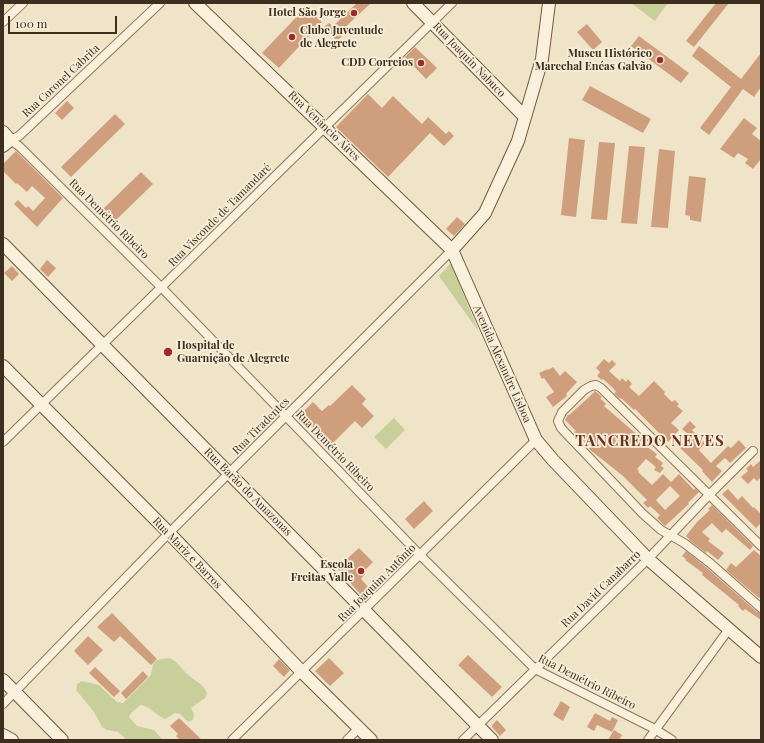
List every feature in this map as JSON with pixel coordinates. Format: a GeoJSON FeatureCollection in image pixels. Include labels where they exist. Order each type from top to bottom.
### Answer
{"type":"FeatureCollection","features":[{"type":"Feature","properties":{"kind":"street"},"geometry":{"type":"LineString","coordinates":[[3,22],[23,3]]}},
{"type":"Feature","properties":{"kind":"street","name":"Rua Coronel Cabrita"},"geometry":{"type":"LineString","coordinates":[[5,139],[19,136],[160,3]]}},
{"type":"Feature","properties":{"kind":"street","name":"Rua Venâncio Aires"},"geometry":{"type":"LineString","coordinates":[[195,3],[326,127],[452,250]]}},
{"type":"Feature","properties":{"kind":"street","name":"Rua Joaquin Nabuco"},"geometry":{"type":"LineString","coordinates":[[413,3],[525,117]]}},
{"type":"Feature","properties":{"kind":"street","name":"Rua Visconde de Tamandaré"},"geometry":{"type":"LineString","coordinates":[[3,442],[452,3]]}},
{"type":"Feature","properties":{"kind":"street"},"geometry":{"type":"LineString","coordinates":[[452,250],[485,213],[518,141],[542,60],[549,3]]}},
{"type":"Feature","properties":{"kind":"street","name":"Rua Demétrio Ribeiro"},"geometry":{"type":"LineString","coordinates":[[5,139],[19,146],[162,288],[420,555],[534,669],[655,729],[672,740]]}},
{"type":"Feature","properties":{"kind":"street","name":"Rua Barão do Amazonas"},"geometry":{"type":"LineString","coordinates":[[3,244],[492,740]]}},
{"type":"Feature","properties":{"kind":"street","name":"Rua Tiradentes"},"geometry":{"type":"LineString","coordinates":[[3,704],[229,472],[452,250]]}},
{"type":"Feature","properties":{"kind":"street","name":"Avenida Alexandre Lisboa"},"geometry":{"type":"LineString","coordinates":[[452,250],[536,440],[553,460],[648,559],[761,657]]}},
{"type":"Feature","properties":{"kind":"street","name":"Rua Mariz e Barros"},"geometry":{"type":"LineString","coordinates":[[3,366],[169,533],[302,672],[371,740]]}},
{"type":"Feature","properties":{"kind":"street"},"geometry":{"type":"LineString","coordinates":[[761,546],[602,388],[596,385],[591,386],[562,412],[558,421],[561,428],[643,514],[661,530],[684,543],[710,563],[761,608]]}},
{"type":"Feature","properties":{"kind":"street","name":"Rua Joaquim Antônio"},"geometry":{"type":"LineString","coordinates":[[232,740],[536,440]]}},
{"type":"Feature","properties":{"kind":"street","name":"Rua David Canabarro"},"geometry":{"type":"LineString","coordinates":[[463,740],[648,559],[709,494],[753,451]]}},
{"type":"Feature","properties":{"kind":"street"},"geometry":{"type":"LineString","coordinates":[[648,740],[729,629]]}},
{"type":"Feature","properties":{"kind":"street"},"geometry":{"type":"LineString","coordinates":[[3,680],[62,740]]}},
{"type":"Feature","properties":{"kind":"street"},"geometry":{"type":"LineString","coordinates":[[347,740],[359,728]]}},
{"type":"Feature","properties":{"kind":"street"},"geometry":{"type":"LineString","coordinates":[[3,735],[12,740]]}},
{"type":"Feature","properties":{"kind":"green space"},"geometry":{"type":"Polygon","coordinates":[[[631,3],[668,3],[655,21],[631,3]]]}},
{"type":"Feature","properties":{"kind":"green space"},"geometry":{"type":"Polygon","coordinates":[[[451,263],[479,332],[439,276],[451,263]]]}},
{"type":"Feature","properties":{"kind":"green space"},"geometry":{"type":"Polygon","coordinates":[[[394,418],[405,430],[386,449],[374,437],[394,418]]]}},
{"type":"Feature","properties":{"kind":"green space"},"geometry":{"type":"Polygon","coordinates":[[[169,658],[176,662],[186,673],[200,684],[207,693],[205,698],[191,708],[194,714],[193,720],[188,722],[180,714],[175,713],[165,719],[141,705],[132,712],[129,717],[137,726],[154,730],[162,739],[161,740],[127,740],[118,732],[107,730],[102,727],[94,712],[76,690],[77,684],[82,681],[99,685],[117,702],[123,703],[151,675],[153,664],[157,660],[169,658]]]}},
{"type":"Feature","properties":{"kind":"building","name":"Hotel São Jorge"},"geometry":{"type":"Polygon","coordinates":[[[357,3],[371,3],[339,33],[342,36],[337,41],[324,27],[329,23],[333,26],[357,3]]]}},
{"type":"Feature","properties":{"kind":"building"},"geometry":{"type":"Polygon","coordinates":[[[716,3],[729,3],[694,47],[686,41],[716,3]]]}},
{"type":"Feature","properties":{"kind":"building","name":"Clube Juventude de Alegrete"},"geometry":{"type":"Polygon","coordinates":[[[306,7],[322,22],[279,68],[262,53],[306,7]]]}},
{"type":"Feature","properties":{"kind":"building"},"geometry":{"type":"Polygon","coordinates":[[[587,24],[602,42],[593,50],[577,32],[587,24]]]}},
{"type":"Feature","properties":{"kind":"building","name":"Museu Histórico Marechal Enéas Galvão"},"geometry":{"type":"Polygon","coordinates":[[[639,36],[689,73],[681,83],[631,46],[639,36]]]}},
{"type":"Feature","properties":{"kind":"building"},"geometry":{"type":"Polygon","coordinates":[[[699,46],[741,79],[761,53],[761,87],[754,97],[743,89],[709,135],[700,128],[731,87],[692,56],[699,46]]]}},
{"type":"Feature","properties":{"kind":"building","name":"CDD Correios"},"geometry":{"type":"Polygon","coordinates":[[[415,47],[437,68],[426,79],[405,57],[415,47]]]}},
{"type":"Feature","properties":{"kind":"building"},"geometry":{"type":"Polygon","coordinates":[[[590,86],[651,119],[643,133],[582,100],[590,86]]]}},
{"type":"Feature","properties":{"kind":"building"},"geometry":{"type":"Polygon","coordinates":[[[368,94],[382,108],[393,96],[422,124],[428,117],[446,134],[449,131],[454,136],[444,146],[430,133],[388,177],[336,127],[368,94]]]}},
{"type":"Feature","properties":{"kind":"building"},"geometry":{"type":"Polygon","coordinates":[[[67,101],[74,108],[62,120],[55,113],[67,101]]]}},
{"type":"Feature","properties":{"kind":"building"},"geometry":{"type":"Polygon","coordinates":[[[115,114],[125,124],[71,177],[61,167],[115,114]]]}},
{"type":"Feature","properties":{"kind":"building"},"geometry":{"type":"Polygon","coordinates":[[[744,118],[757,128],[752,134],[761,141],[761,159],[753,169],[745,163],[748,159],[738,153],[734,158],[720,149],[744,118]]]}},
{"type":"Feature","properties":{"kind":"building"},"geometry":{"type":"Polygon","coordinates":[[[569,138],[585,140],[576,217],[561,215],[569,138]]]}},
{"type":"Feature","properties":{"kind":"building"},"geometry":{"type":"Polygon","coordinates":[[[599,142],[615,143],[607,220],[591,219],[599,142]]]}},
{"type":"Feature","properties":{"kind":"building"},"geometry":{"type":"Polygon","coordinates":[[[629,146],[645,147],[637,224],[621,223],[629,146]]]}},
{"type":"Feature","properties":{"kind":"building"},"geometry":{"type":"Polygon","coordinates":[[[659,149],[675,151],[668,228],[651,227],[659,149]]]}},
{"type":"Feature","properties":{"kind":"building"},"geometry":{"type":"Polygon","coordinates":[[[16,151],[63,198],[37,227],[14,204],[18,200],[26,208],[28,206],[33,211],[45,198],[32,186],[27,192],[17,183],[16,184],[3,171],[3,164],[16,151]]]}},
{"type":"Feature","properties":{"kind":"building"},"geometry":{"type":"Polygon","coordinates":[[[141,172],[153,184],[114,222],[102,210],[141,172]]]}},
{"type":"Feature","properties":{"kind":"building"},"geometry":{"type":"Polygon","coordinates":[[[689,176],[706,178],[701,222],[690,220],[690,216],[685,215],[689,176]]]}},
{"type":"Feature","properties":{"kind":"building"},"geometry":{"type":"Polygon","coordinates":[[[457,217],[465,224],[454,236],[446,229],[457,217]]]}},
{"type":"Feature","properties":{"kind":"building"},"geometry":{"type":"Polygon","coordinates":[[[47,260],[56,268],[48,277],[40,269],[47,260]]]}},
{"type":"Feature","properties":{"kind":"building"},"geometry":{"type":"Polygon","coordinates":[[[12,266],[19,274],[12,281],[4,273],[12,266]]]}},
{"type":"Feature","properties":{"kind":"building"},"geometry":{"type":"Polygon","coordinates":[[[604,359],[609,363],[612,360],[616,364],[609,371],[620,381],[622,378],[626,382],[628,379],[632,384],[629,387],[639,396],[654,381],[672,402],[675,400],[679,404],[677,406],[683,411],[671,423],[679,430],[668,442],[635,409],[634,410],[621,398],[620,399],[614,393],[616,392],[613,388],[597,376],[600,372],[596,368],[604,359]]]}},
{"type":"Feature","properties":{"kind":"building"},"geometry":{"type":"Polygon","coordinates":[[[553,367],[560,376],[565,371],[577,382],[566,394],[567,396],[553,407],[546,397],[554,392],[544,378],[542,379],[539,373],[553,367]]]}},
{"type":"Feature","properties":{"kind":"building"},"geometry":{"type":"Polygon","coordinates":[[[352,385],[366,399],[362,404],[374,416],[362,428],[355,421],[331,445],[308,422],[306,425],[298,417],[313,402],[322,411],[329,405],[330,406],[352,385]]]}},
{"type":"Feature","properties":{"kind":"building"},"geometry":{"type":"Polygon","coordinates":[[[595,391],[602,397],[600,398],[606,404],[604,406],[648,444],[646,446],[657,454],[655,457],[663,463],[661,466],[664,468],[660,473],[654,470],[656,467],[646,459],[637,469],[639,471],[638,472],[652,485],[663,474],[671,482],[679,474],[694,490],[695,488],[699,492],[688,503],[689,504],[665,526],[657,518],[660,515],[650,506],[648,508],[643,503],[647,500],[623,476],[589,449],[590,447],[574,432],[576,431],[565,420],[568,415],[595,391]],[[670,486],[656,500],[665,510],[680,496],[670,486]]]}},
{"type":"Feature","properties":{"kind":"building"},"geometry":{"type":"Polygon","coordinates":[[[690,421],[696,427],[692,430],[705,443],[699,450],[711,463],[728,446],[731,448],[739,440],[746,448],[730,463],[725,458],[716,466],[722,471],[712,482],[702,471],[703,470],[679,447],[690,436],[682,429],[690,421]]]}},
{"type":"Feature","properties":{"kind":"building"},"geometry":{"type":"Polygon","coordinates":[[[761,460],[761,477],[757,481],[754,478],[748,484],[741,477],[748,471],[746,469],[751,464],[753,467],[761,460]]]}},
{"type":"Feature","properties":{"kind":"building"},"geometry":{"type":"Polygon","coordinates":[[[728,489],[738,500],[742,496],[761,514],[761,523],[756,528],[722,494],[728,489]]]}},
{"type":"Feature","properties":{"kind":"building"},"geometry":{"type":"Polygon","coordinates":[[[424,501],[433,511],[414,529],[405,519],[424,501]]]}},
{"type":"Feature","properties":{"kind":"building"},"geometry":{"type":"Polygon","coordinates":[[[712,505],[753,546],[750,550],[726,529],[722,533],[712,523],[702,532],[710,539],[708,541],[724,553],[718,560],[689,540],[686,536],[697,522],[710,510],[708,509],[712,505]]]}},
{"type":"Feature","properties":{"kind":"building","name":"Escola Freitas Valle"},"geometry":{"type":"Polygon","coordinates":[[[359,548],[373,562],[363,572],[365,574],[361,579],[370,589],[362,596],[337,568],[359,548]]]}},
{"type":"Feature","properties":{"kind":"building"},"geometry":{"type":"Polygon","coordinates":[[[754,550],[761,556],[761,596],[759,598],[726,570],[731,563],[736,567],[754,550]]]}},
{"type":"Feature","properties":{"kind":"building"},"geometry":{"type":"Polygon","coordinates":[[[686,551],[757,612],[761,613],[761,620],[745,609],[743,611],[738,606],[739,605],[702,575],[703,573],[685,560],[686,559],[682,556],[686,551]]]}},
{"type":"Feature","properties":{"kind":"building"},"geometry":{"type":"Polygon","coordinates":[[[112,613],[157,659],[151,665],[120,636],[114,642],[97,627],[112,613]]]}},
{"type":"Feature","properties":{"kind":"building"},"geometry":{"type":"Polygon","coordinates":[[[88,636],[103,650],[88,665],[74,651],[88,636]]]}},
{"type":"Feature","properties":{"kind":"building"},"geometry":{"type":"Polygon","coordinates":[[[468,655],[502,687],[492,697],[458,665],[468,655]]]}},
{"type":"Feature","properties":{"kind":"building"},"geometry":{"type":"Polygon","coordinates":[[[329,658],[344,673],[330,686],[315,671],[329,658]]]}},
{"type":"Feature","properties":{"kind":"building"},"geometry":{"type":"Polygon","coordinates":[[[279,659],[290,670],[284,677],[273,666],[279,659]]]}},
{"type":"Feature","properties":{"kind":"building"},"geometry":{"type":"Polygon","coordinates":[[[95,667],[120,691],[114,697],[89,673],[95,667]]]}},
{"type":"Feature","properties":{"kind":"building"},"geometry":{"type":"Polygon","coordinates":[[[143,671],[148,677],[126,699],[121,693],[143,671]]]}},
{"type":"Feature","properties":{"kind":"building"},"geometry":{"type":"Polygon","coordinates":[[[561,701],[570,707],[563,721],[553,715],[561,701]]]}},
{"type":"Feature","properties":{"kind":"building"},"geometry":{"type":"Polygon","coordinates":[[[595,713],[610,721],[612,717],[618,720],[612,732],[597,725],[594,731],[587,727],[595,713]]]}},
{"type":"Feature","properties":{"kind":"building"},"geometry":{"type":"Polygon","coordinates":[[[179,718],[202,740],[180,740],[176,736],[178,734],[170,726],[179,718]]]}},
{"type":"Feature","properties":{"kind":"building"},"geometry":{"type":"Polygon","coordinates":[[[497,720],[506,730],[500,736],[492,727],[497,720]]]}},
{"type":"Feature","properties":{"kind":"building"},"geometry":{"type":"Polygon","coordinates":[[[614,730],[622,735],[619,740],[608,740],[614,730]]]}},
{"type":"Feature","properties":{"kind":"place","name":"Hotel São Jorge"},"geometry":{"type":"Point","coordinates":[354,13]}},
{"type":"Feature","properties":{"kind":"place","name":"Clube Juventude de Alegrete"},"geometry":{"type":"Point","coordinates":[292,37]}},
{"type":"Feature","properties":{"kind":"place","name":"Museu Histórico Marechal Enéas Galvão"},"geometry":{"type":"Point","coordinates":[660,60]}},
{"type":"Feature","properties":{"kind":"place","name":"CDD Correios"},"geometry":{"type":"Point","coordinates":[421,63]}},
{"type":"Feature","properties":{"kind":"place","name":"Hospital de Guarnição de Alegrete"},"geometry":{"type":"Point","coordinates":[168,352]}},
{"type":"Feature","properties":{"kind":"place","name":"Escola Freitas Valle"},"geometry":{"type":"Point","coordinates":[361,571]}},
{"type":"Feature","properties":{"kind":"district","name":"TANCREDO NEVES"},"geometry":{"type":"Point","coordinates":[650,441]}}]}
